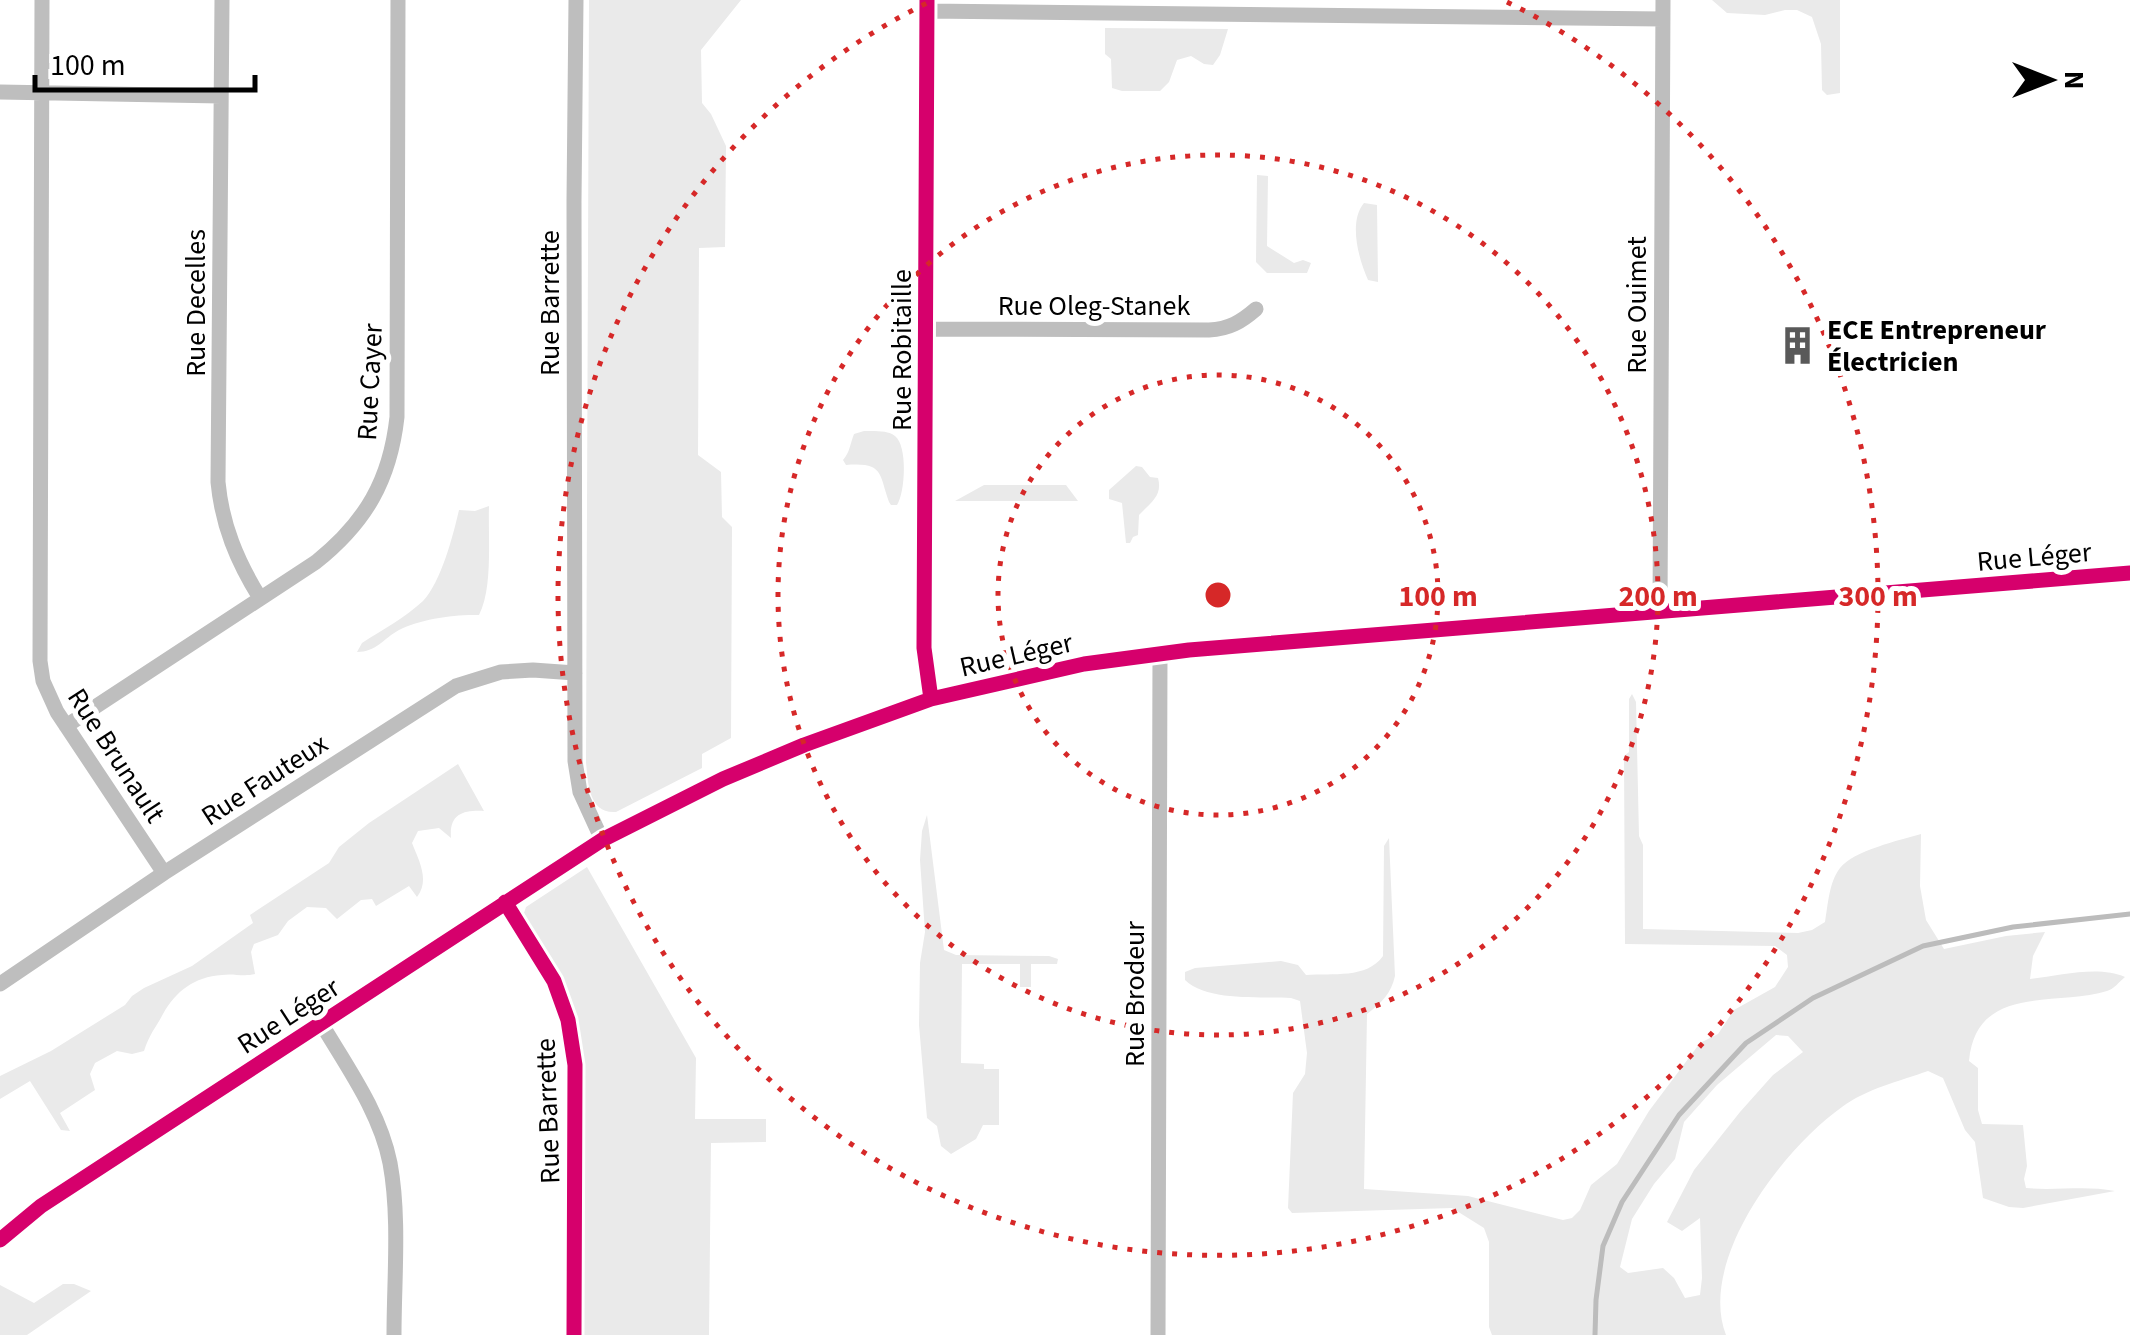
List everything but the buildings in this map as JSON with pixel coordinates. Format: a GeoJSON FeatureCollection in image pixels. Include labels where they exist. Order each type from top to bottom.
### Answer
{"type":"FeatureCollection","features":[{"type":"Feature","properties":{"kind":"street","name":"Rue Brunault"},"geometry":{"type":"LineString","coordinates":[[42,0],[40,662],[49,697],[66,726],[164,873]]}},
{"type":"Feature","properties":{"kind":"street","name":"Rue Decelles"},"geometry":{"type":"LineString","coordinates":[[222,0],[219,493],[225,528],[260,598]]}},
{"type":"Feature","properties":{"kind":"street","name":"Rue Cayer"},"geometry":{"type":"LineString","coordinates":[[66,726],[316,562],[346,536],[374,498],[390,460],[397,417],[398,0]]}},
{"type":"Feature","properties":{"kind":"street","name":"Rue Barrette"},"geometry":{"type":"LineString","coordinates":[[576,0],[577,780],[602,840]]}},
{"type":"Feature","properties":{"kind":"street","name":"Rue Ouimet"},"geometry":{"type":"LineString","coordinates":[[1660,610],[1663,0]]}},
{"type":"Feature","properties":{"kind":"street"},"geometry":{"type":"LineString","coordinates":[[927,6],[1302,8],[1663,20]]}},
{"type":"Feature","properties":{"kind":"street","name":"Rue Robitaille"},"geometry":{"type":"LineString","coordinates":[[927,6],[924,648],[931,699]]}},
{"type":"Feature","properties":{"kind":"street"},"geometry":{"type":"LineString","coordinates":[[0,92],[221,96]]}},
{"type":"Feature","properties":{"kind":"street","name":"Rue Oleg-Stanek"},"geometry":{"type":"LineString","coordinates":[[926,329],[1209,330],[1232,326],[1256,309]]}},
{"type":"Feature","properties":{"kind":"street","name":"Rue Léger"},"geometry":{"type":"LineString","coordinates":[[0,1240],[41,1206],[602,840],[723,779],[931,699],[1084,664],[1160,653],[2130,574]]}},
{"type":"Feature","properties":{"kind":"street","name":"Rue Brodeur"},"geometry":{"type":"LineString","coordinates":[[1158,1335],[1160,653]]}},
{"type":"Feature","properties":{"kind":"street","name":"Rue Fauteux"},"geometry":{"type":"LineString","coordinates":[[0,984],[164,873],[456,686],[500,672],[575,673]]}},
{"type":"Feature","properties":{"kind":"street","name":"Rue Barrette"},"geometry":{"type":"LineString","coordinates":[[506,902],[554,981],[568,1020],[576,1065],[574,1335]]}},
{"type":"Feature","properties":{"kind":"street"},"geometry":{"type":"LineString","coordinates":[[321,1023],[363,1094],[390,1162],[394,1335]]}},
{"type":"Feature","properties":{"kind":"shaded area"},"geometry":{"type":"Polygon","coordinates":[[[589,0],[741,0],[701,50],[702,103],[726,146],[725,247],[699,248],[698,455],[721,472],[722,517],[732,527],[731,738],[702,754],[702,768],[616,812],[595,803],[586,762],[589,0]]]}},
{"type":"Feature","properties":{"kind":"shaded area"},"geometry":{"type":"Polygon","coordinates":[[[1712,0],[1840,0],[1840,93],[1827,95],[1822,90],[1821,44],[1812,17],[1797,10],[1765,15],[1727,13],[1712,0]]]}},
{"type":"Feature","properties":{"kind":"shaded area"},"geometry":{"type":"Polygon","coordinates":[[[1105,28],[1228,29],[1213,65],[1191,56],[1177,60],[1169,82],[1160,91],[1122,91],[1112,88],[1111,59],[1105,54],[1105,28]]]}},
{"type":"Feature","properties":{"kind":"shaded area"},"geometry":{"type":"Polygon","coordinates":[[[1257,175],[1268,176],[1267,246],[1294,263],[1311,263],[1307,273],[1267,273],[1256,262],[1257,175]]]}},
{"type":"Feature","properties":{"kind":"shaded area"},"geometry":{"type":"Polygon","coordinates":[[[1364,203],[1377,205],[1378,282],[1368,280],[1357,241],[1357,220],[1364,203]]]}},
{"type":"Feature","properties":{"kind":"shaded area"},"geometry":{"type":"Polygon","coordinates":[[[888,433],[899,441],[904,470],[897,505],[889,502],[874,468],[846,465],[843,460],[854,434],[888,433]]]}},
{"type":"Feature","properties":{"kind":"shaded area"},"geometry":{"type":"Polygon","coordinates":[[[1136,466],[1158,478],[1159,490],[1139,515],[1138,535],[1126,543],[1122,503],[1109,499],[1109,490],[1136,466]]]}},
{"type":"Feature","properties":{"kind":"shaded area"},"geometry":{"type":"Polygon","coordinates":[[[984,485],[1066,485],[1078,501],[955,501],[984,485]]]}},
{"type":"Feature","properties":{"kind":"shaded area"},"geometry":{"type":"Polygon","coordinates":[[[489,506],[488,577],[479,615],[417,623],[357,652],[362,643],[409,612],[429,593],[446,558],[459,510],[475,511],[489,506]]]}},
{"type":"Feature","properties":{"kind":"shaded area"},"geometry":{"type":"Polygon","coordinates":[[[1632,694],[1636,702],[1643,929],[1798,933],[1812,930],[1825,922],[1833,880],[1846,862],[1921,834],[1920,886],[1926,920],[1944,949],[2045,932],[2033,956],[2030,979],[2091,972],[2125,977],[2107,991],[2003,1009],[1986,1019],[1975,1036],[1969,1061],[1978,1068],[1982,1124],[2023,1125],[2026,1188],[2115,1191],[2023,1208],[1983,1198],[1975,1142],[1965,1130],[1943,1078],[1928,1071],[1884,1086],[1851,1101],[1819,1125],[1772,1177],[1751,1208],[1724,1274],[1720,1305],[1726,1335],[1492,1335],[1489,1242],[1484,1228],[1452,1208],[1292,1213],[1288,1208],[1293,1093],[1305,1074],[1307,1053],[1300,1001],[1207,992],[1185,980],[1185,972],[1281,961],[1298,965],[1306,975],[1338,974],[1358,972],[1376,963],[1383,956],[1384,846],[1389,838],[1395,976],[1385,997],[1367,1014],[1364,1189],[1468,1196],[1563,1220],[1572,1218],[1591,1185],[1617,1164],[1649,1111],[1700,1043],[1718,1034],[1734,1010],[1775,987],[1788,967],[1787,955],[1775,946],[1625,944],[1624,756],[1629,752],[1632,694]],[[1776,1035],[1717,1085],[1684,1122],[1675,1159],[1632,1219],[1620,1267],[1628,1273],[1663,1268],[1685,1298],[1700,1295],[1700,1218],[1682,1231],[1667,1222],[1694,1170],[1740,1112],[1773,1075],[1803,1052],[1788,1036],[1776,1035]]]}},
{"type":"Feature","properties":{"kind":"shaded area"},"geometry":{"type":"Polygon","coordinates":[[[458,764],[484,811],[459,815],[452,824],[451,838],[439,828],[418,831],[412,843],[423,877],[417,897],[409,886],[376,906],[372,899],[361,900],[337,919],[326,908],[307,907],[288,921],[278,935],[254,944],[251,952],[255,974],[212,976],[187,987],[168,1006],[144,1051],[117,1051],[95,1063],[90,1074],[95,1090],[60,1113],[70,1131],[61,1130],[30,1081],[0,1099],[0,1076],[51,1051],[125,1005],[144,988],[192,966],[253,923],[250,915],[329,863],[339,847],[369,823],[458,764]]]}},
{"type":"Feature","properties":{"kind":"shaded area"},"geometry":{"type":"Polygon","coordinates":[[[927,815],[944,950],[956,955],[1058,959],[1057,964],[1031,964],[1031,987],[1020,987],[1020,964],[962,964],[961,1063],[999,1069],[999,1125],[983,1125],[976,1139],[951,1154],[941,1146],[937,1126],[927,1118],[919,1025],[925,932],[920,860],[927,815]]]}},
{"type":"Feature","properties":{"kind":"shaded area"},"geometry":{"type":"Polygon","coordinates":[[[587,867],[696,1058],[695,1119],[766,1119],[766,1142],[711,1143],[709,1335],[584,1335],[584,1097],[580,1039],[562,983],[524,913],[526,907],[587,867]]]}},
{"type":"Feature","properties":{"kind":"shaded area"},"geometry":{"type":"Polygon","coordinates":[[[63,1284],[91,1291],[27,1335],[0,1335],[0,1285],[34,1303],[63,1284]]]}},
{"type":"Feature","properties":{"kind":"waterway"},"geometry":{"type":"LineString","coordinates":[[1595,1335],[1603,1246],[1622,1202],[1679,1115],[1746,1043],[1813,998],[1923,946],[2013,927],[2130,914]]}},
{"type":"Feature","properties":{"kind":"cycle path"},"geometry":{"type":"LineString","coordinates":[[927,0],[924,648],[931,699]]}},
{"type":"Feature","properties":{"kind":"cycle path"},"geometry":{"type":"LineString","coordinates":[[0,1240],[41,1206],[602,840],[723,779],[931,699],[1084,664],[1189,650],[2130,573]]}},
{"type":"Feature","properties":{"kind":"cycle path"},"geometry":{"type":"LineString","coordinates":[[505,902],[554,981],[568,1020],[575,1065],[574,1335]]}},
{"type":"Feature","properties":{"kind":"place","name":"ECE Entrepreneur Électricien"},"geometry":{"type":"Point","coordinates":[1797,345]}}]}
